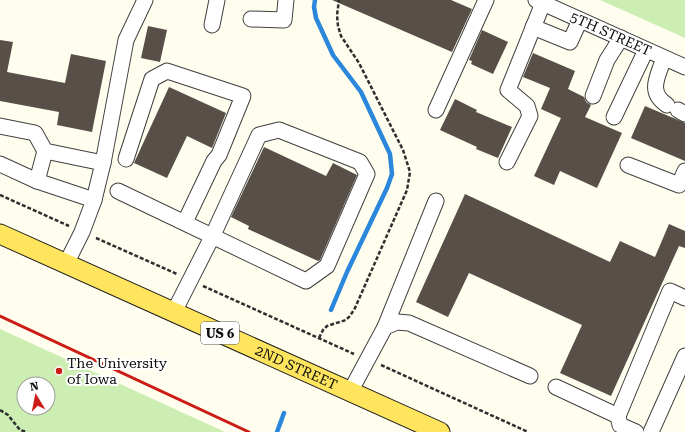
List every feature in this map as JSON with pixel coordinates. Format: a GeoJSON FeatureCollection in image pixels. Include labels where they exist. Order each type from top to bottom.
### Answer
{"type":"FeatureCollection","features":[{"type":"Feature","properties":{"kind":"main road","name":"2ND STREET"},"geometry":{"type":"LineString","coordinates":[[0,234],[440,432]]}},
{"type":"Feature","properties":{"kind":"street"},"geometry":{"type":"LineString","coordinates":[[66,264],[82,232],[94,200],[103,163],[126,40],[145,0]]}},
{"type":"Feature","properties":{"kind":"street"},"geometry":{"type":"LineString","coordinates":[[212,25],[218,0]]}},
{"type":"Feature","properties":{"kind":"street"},"geometry":{"type":"LineString","coordinates":[[251,20],[284,20],[286,0]]}},
{"type":"Feature","properties":{"kind":"street"},"geometry":{"type":"LineString","coordinates":[[436,110],[486,0]]}},
{"type":"Feature","properties":{"kind":"street"},"geometry":{"type":"LineString","coordinates":[[507,162],[530,116],[527,106],[508,90],[532,28],[539,1]]}},
{"type":"Feature","properties":{"kind":"street","name":"5TH STREET"},"geometry":{"type":"LineString","coordinates":[[539,1],[685,67]]}},
{"type":"Feature","properties":{"kind":"street"},"geometry":{"type":"LineString","coordinates":[[532,28],[570,42],[580,20]]}},
{"type":"Feature","properties":{"kind":"street"},"geometry":{"type":"LineString","coordinates":[[593,96],[607,60],[621,38]]}},
{"type":"Feature","properties":{"kind":"street"},"geometry":{"type":"LineString","coordinates":[[614,117],[646,50]]}},
{"type":"Feature","properties":{"kind":"street"},"geometry":{"type":"LineString","coordinates":[[664,58],[654,85],[657,96],[677,110]]}},
{"type":"Feature","properties":{"kind":"street"},"geometry":{"type":"LineString","coordinates":[[126,159],[152,79],[167,71],[244,96],[219,155],[214,162],[185,222]]}},
{"type":"Feature","properties":{"kind":"street"},"geometry":{"type":"LineString","coordinates":[[0,126],[35,133],[45,150],[37,181]]}},
{"type":"Feature","properties":{"kind":"street"},"geometry":{"type":"LineString","coordinates":[[118,191],[185,222],[213,236],[306,281],[327,266],[367,174],[360,162],[279,130],[259,135],[213,236],[174,312]]}},
{"type":"Feature","properties":{"kind":"street"},"geometry":{"type":"LineString","coordinates":[[45,150],[103,163]]}},
{"type":"Feature","properties":{"kind":"street"},"geometry":{"type":"LineString","coordinates":[[0,164],[37,181],[94,200]]}},
{"type":"Feature","properties":{"kind":"street"},"geometry":{"type":"LineString","coordinates":[[628,165],[679,185],[685,171]]}},
{"type":"Feature","properties":{"kind":"street"},"geometry":{"type":"LineString","coordinates":[[350,392],[386,327],[436,200]]}},
{"type":"Feature","properties":{"kind":"street"},"geometry":{"type":"LineString","coordinates":[[636,432],[620,425],[618,416],[670,291],[685,298]]}},
{"type":"Feature","properties":{"kind":"street"},"geometry":{"type":"LineString","coordinates":[[386,327],[397,322],[409,323],[530,376]]}},
{"type":"Feature","properties":{"kind":"street"},"geometry":{"type":"LineString","coordinates":[[651,432],[685,356]]}},
{"type":"Feature","properties":{"kind":"street"},"geometry":{"type":"LineString","coordinates":[[556,387],[618,416]]}},
{"type":"Feature","properties":{"kind":"path"},"geometry":{"type":"LineString","coordinates":[[0,195],[528,432]]}},
{"type":"Feature","properties":{"kind":"path"},"geometry":{"type":"LineString","coordinates":[[0,410],[8,415],[20,430],[27,432]]}},
{"type":"Feature","properties":{"kind":"green space"},"geometry":{"type":"Polygon","coordinates":[[[600,0],[685,0],[685,38],[600,0]]]}},
{"type":"Feature","properties":{"kind":"green space","name":"The University of Iowa"},"geometry":{"type":"Polygon","coordinates":[[[0,329],[225,432],[0,432],[0,329]]]}},
{"type":"Feature","properties":{"kind":"building"},"geometry":{"type":"Polygon","coordinates":[[[332,0],[451,0],[472,9],[452,52],[332,0]]]}},
{"type":"Feature","properties":{"kind":"building"},"geometry":{"type":"Polygon","coordinates":[[[148,26],[167,30],[160,62],[141,58],[148,26]]]}},
{"type":"Feature","properties":{"kind":"building"},"geometry":{"type":"Polygon","coordinates":[[[482,30],[508,42],[493,74],[471,64],[472,61],[469,60],[482,30]]]}},
{"type":"Feature","properties":{"kind":"building"},"geometry":{"type":"Polygon","coordinates":[[[0,40],[13,42],[7,72],[65,83],[71,54],[106,61],[92,132],[57,125],[59,112],[0,101],[0,40]]]}},
{"type":"Feature","properties":{"kind":"building"},"geometry":{"type":"Polygon","coordinates":[[[533,53],[575,71],[568,89],[584,97],[586,102],[591,105],[585,117],[622,133],[597,188],[560,171],[554,185],[534,176],[561,118],[541,109],[550,88],[523,77],[533,53]]]}},
{"type":"Feature","properties":{"kind":"building"},"geometry":{"type":"Polygon","coordinates":[[[169,87],[226,113],[212,148],[187,136],[167,178],[134,163],[169,87]]]}},
{"type":"Feature","properties":{"kind":"building"},"geometry":{"type":"Polygon","coordinates":[[[455,99],[477,110],[476,112],[512,127],[498,158],[476,149],[477,147],[440,130],[455,99]]]}},
{"type":"Feature","properties":{"kind":"building"},"geometry":{"type":"Polygon","coordinates":[[[645,106],[685,123],[685,161],[631,138],[645,106]]]}},
{"type":"Feature","properties":{"kind":"building"},"geometry":{"type":"Polygon","coordinates":[[[264,147],[326,176],[333,163],[357,175],[320,260],[318,261],[248,229],[249,226],[231,217],[264,147]]]}},
{"type":"Feature","properties":{"kind":"building"},"geometry":{"type":"Polygon","coordinates":[[[465,194],[610,262],[620,241],[655,257],[669,224],[685,231],[685,248],[679,246],[611,396],[560,373],[582,325],[469,273],[448,317],[416,302],[465,194]]]}},
{"type":"Feature","properties":{"kind":"waterway"},"geometry":{"type":"LineString","coordinates":[[315,0],[314,7],[316,18],[333,55],[361,92],[390,154],[392,174],[331,310]]}},
{"type":"Feature","properties":{"kind":"waterway"},"geometry":{"type":"LineString","coordinates":[[277,432],[284,413]]}},
{"type":"Feature","properties":{"kind":"railway"},"geometry":{"type":"LineString","coordinates":[[0,316],[249,432]]}},
{"type":"Feature","properties":{"kind":"place","name":"The University of Iowa"},"geometry":{"type":"Point","coordinates":[59,371]}}]}
